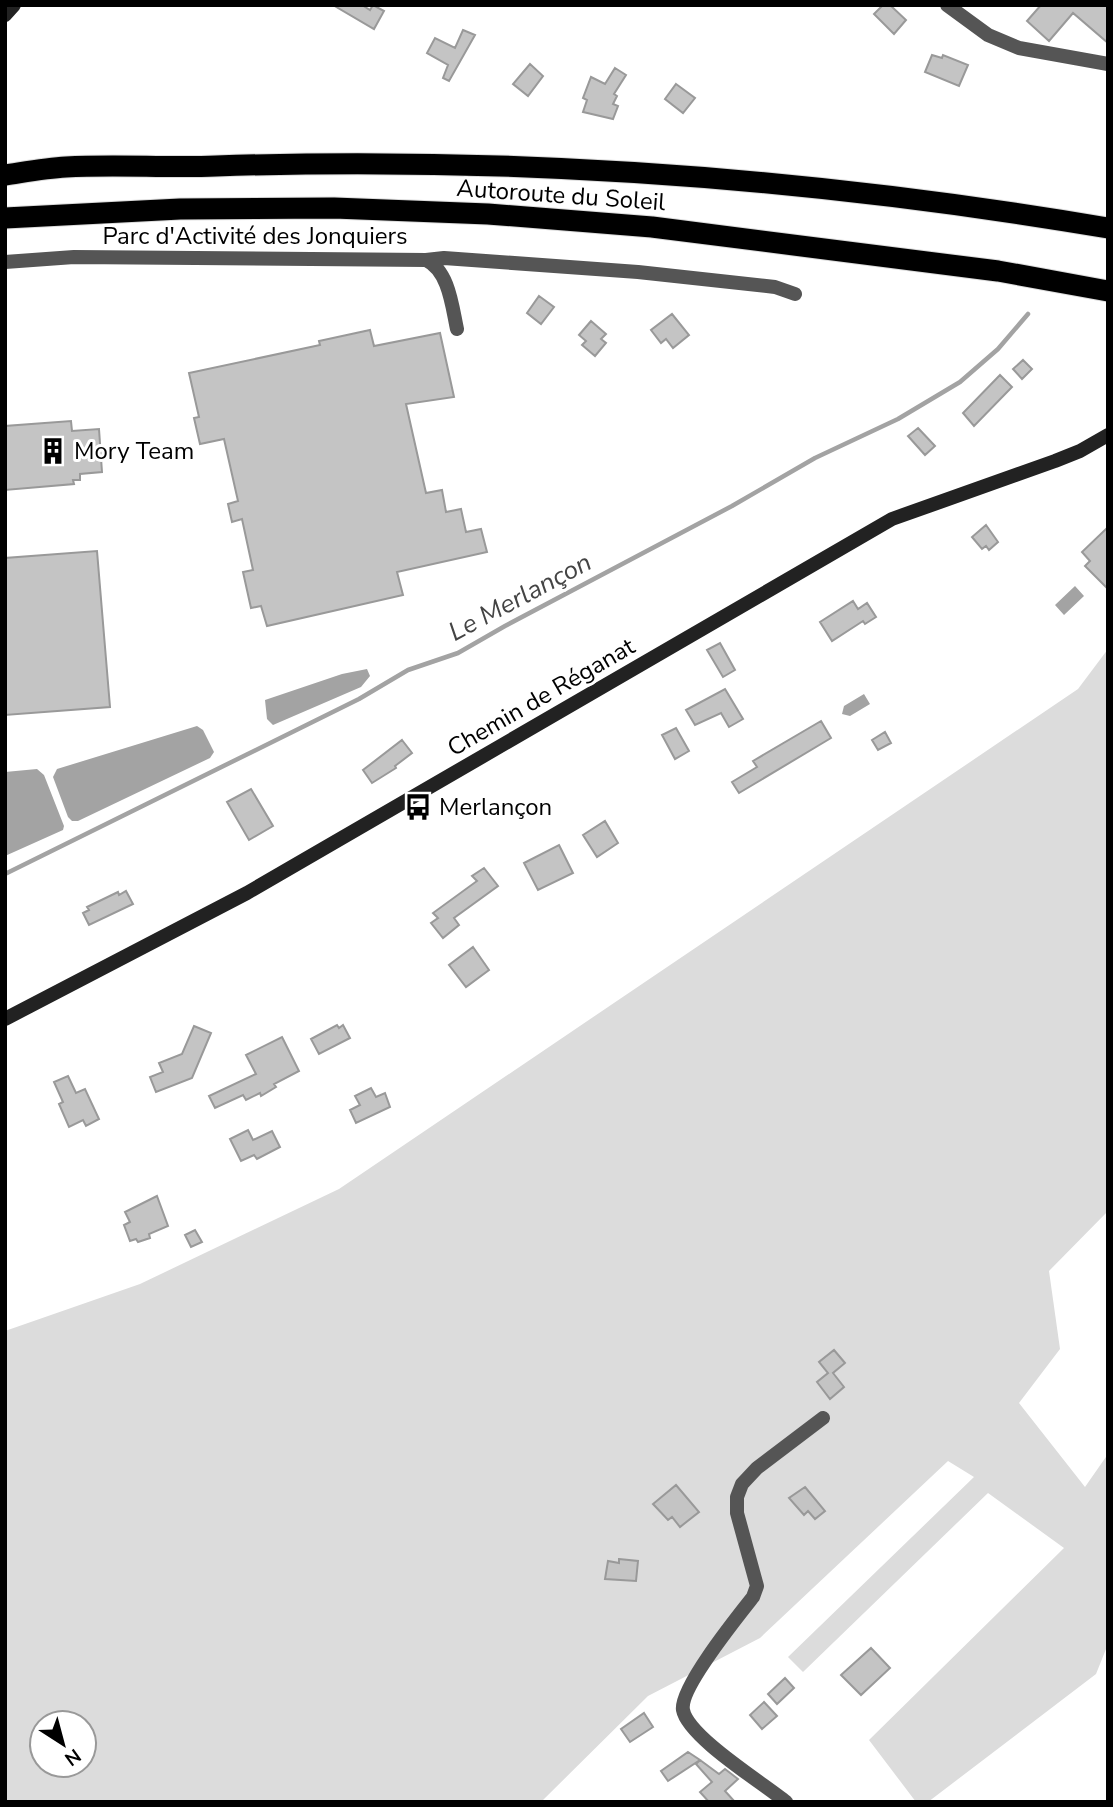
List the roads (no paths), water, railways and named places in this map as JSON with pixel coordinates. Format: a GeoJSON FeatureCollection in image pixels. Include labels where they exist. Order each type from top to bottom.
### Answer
{"type":"FeatureCollection","features":[{"type":"Feature","properties":{"kind":"highway","name":"Autoroute du Soleil"},"geometry":{"type":"LineString","coordinates":[[5,175],[66,167],[157,168],[310,163],[451,164],[658,172],[837,189],[997,209],[1108,228]]}},
{"type":"Feature","properties":{"kind":"highway","name":"Autoroute du Soleil"},"geometry":{"type":"LineString","coordinates":[[5,218],[193,209],[334,208],[488,214],[652,227],[998,271],[1108,291]]}},
{"type":"Feature","properties":{"kind":"street"},"geometry":{"type":"LineString","coordinates":[[5,15],[15,5]]}},
{"type":"Feature","properties":{"kind":"street"},"geometry":{"type":"LineString","coordinates":[[947,5],[988,36],[1019,48],[1108,65]]}},
{"type":"Feature","properties":{"kind":"street","name":"Parc d'Activité des Jonquiers"},"geometry":{"type":"LineString","coordinates":[[5,262],[74,257],[426,260],[437,267],[443,277],[457,329]]}},
{"type":"Feature","properties":{"kind":"street"},"geometry":{"type":"LineString","coordinates":[[426,260],[444,258],[638,272],[775,286],[795,293]]}},
{"type":"Feature","properties":{"kind":"street","name":"Chemin de Réganat"},"geometry":{"type":"LineString","coordinates":[[5,1019],[259,886],[892,519],[1068,456],[1108,435]]}},
{"type":"Feature","properties":{"kind":"street"},"geometry":{"type":"LineString","coordinates":[[786,1802],[702,1738],[683,1712],[683,1701],[706,1660],[752,1597],[757,1586],[737,1513],[737,1497],[742,1484],[757,1468],[823,1418]]}},
{"type":"Feature","properties":{"kind":"waterway","name":"Le Merlançon"},"geometry":{"type":"LineString","coordinates":[[5,874],[359,699],[408,670],[458,653],[732,506],[815,458],[898,419],[960,382],[998,349],[1028,314]]}},
{"type":"Feature","properties":{"kind":"place","name":"Mory Team"},"geometry":{"type":"Point","coordinates":[53,451]}},
{"type":"Feature","properties":{"kind":"place","name":"Merlançon"},"geometry":{"type":"Point","coordinates":[418,807]}}]}
